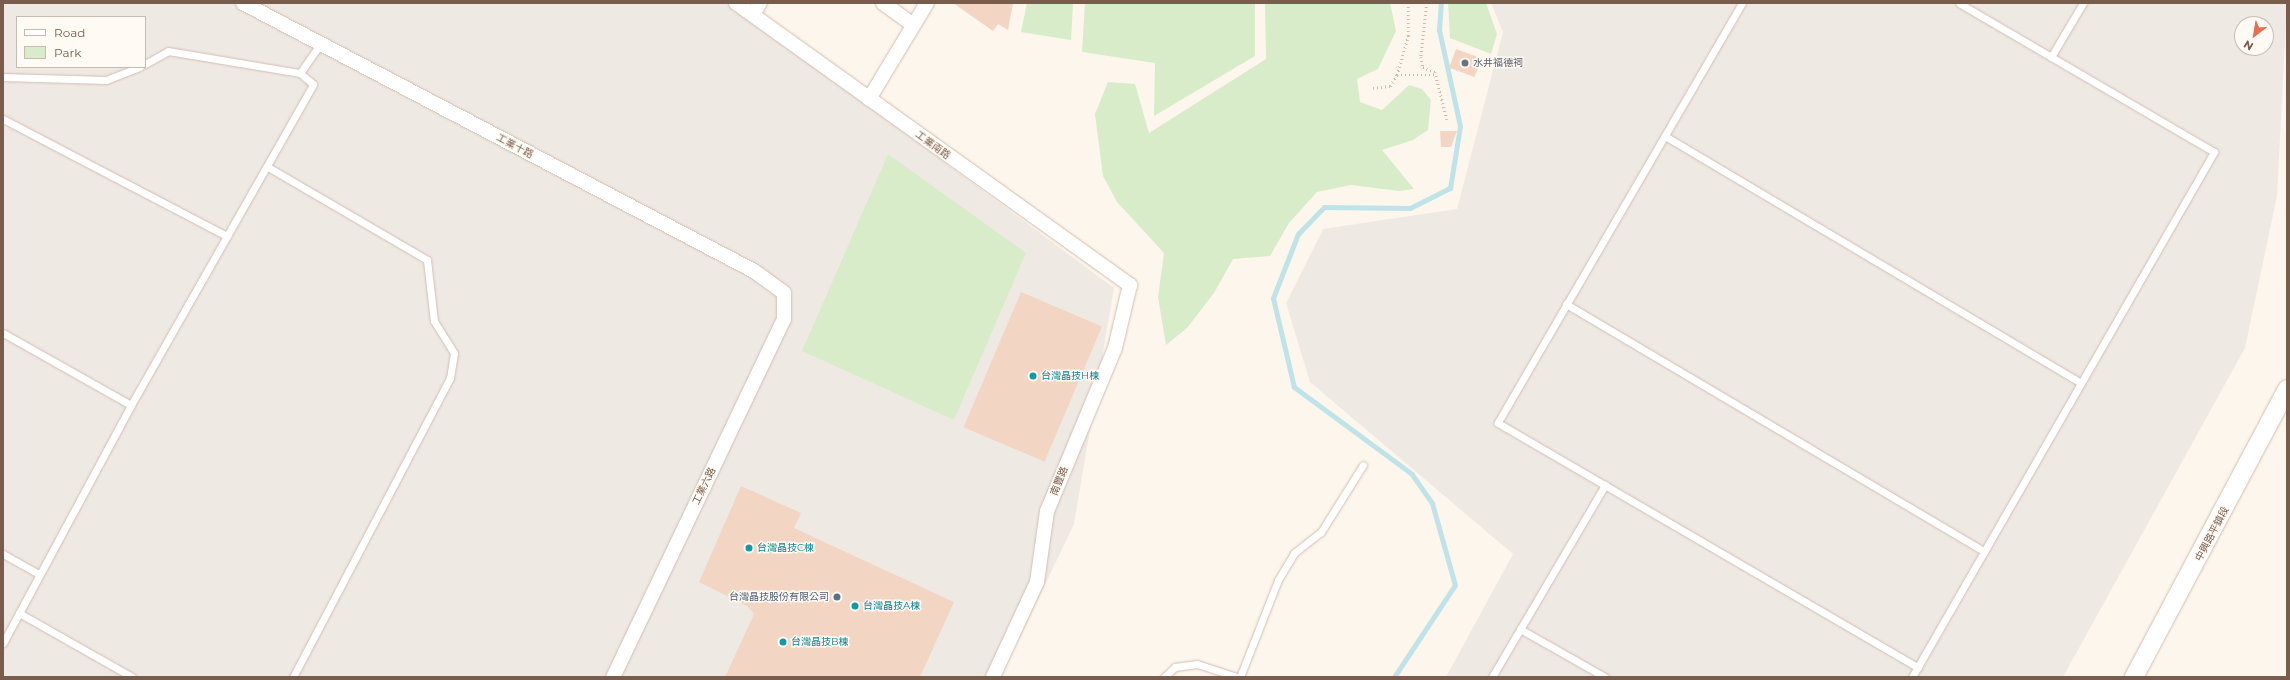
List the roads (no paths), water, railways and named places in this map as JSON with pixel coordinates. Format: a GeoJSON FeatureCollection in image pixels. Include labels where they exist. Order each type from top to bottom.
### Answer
{"type":"FeatureCollection","features":[{"type":"Feature","properties":{"kind":"street","name":"工業十路"},"geometry":{"type":"LineString","coordinates":[[243,3],[754,271],[784,293]]}},
{"type":"Feature","properties":{"kind":"street","name":"工業南路"},"geometry":{"type":"LineString","coordinates":[[736,3],[756,8],[869,99],[1130,286]]}},
{"type":"Feature","properties":{"kind":"street"},"geometry":{"type":"LineString","coordinates":[[882,3],[914,25]]}},
{"type":"Feature","properties":{"kind":"street"},"geometry":{"type":"LineString","coordinates":[[869,99],[927,3]]}},
{"type":"Feature","properties":{"kind":"street","name":"南豐路"},"geometry":{"type":"LineString","coordinates":[[993,677],[1037,582],[1047,511],[1115,348],[1130,286]]}},
{"type":"Feature","properties":{"kind":"street","name":"工業六路"},"geometry":{"type":"LineString","coordinates":[[613,677],[784,319],[784,293]]}},
{"type":"Feature","properties":{"kind":"street","name":"中興路平鎮段"},"geometry":{"type":"LineString","coordinates":[[2134,677],[2287,388]]}},
{"type":"Feature","properties":{"kind":"lane"},"geometry":{"type":"LineString","coordinates":[[1742,3],[1498,423],[1918,667]]}},
{"type":"Feature","properties":{"kind":"lane"},"geometry":{"type":"LineString","coordinates":[[1912,677],[2080,382],[2214,152],[1959,3]]}},
{"type":"Feature","properties":{"kind":"lane"},"geometry":{"type":"LineString","coordinates":[[2051,57],[2083,3]]}},
{"type":"Feature","properties":{"kind":"lane"},"geometry":{"type":"LineString","coordinates":[[300,73],[320,44]]}},
{"type":"Feature","properties":{"kind":"lane"},"geometry":{"type":"LineString","coordinates":[[3,643],[131,406],[227,236],[268,167],[312,84],[300,73],[168,51],[146,63]]}},
{"type":"Feature","properties":{"kind":"lane"},"geometry":{"type":"LineString","coordinates":[[3,77],[106,80],[137,68]]}},
{"type":"Feature","properties":{"kind":"lane"},"geometry":{"type":"LineString","coordinates":[[3,119],[227,236]]}},
{"type":"Feature","properties":{"kind":"lane"},"geometry":{"type":"LineString","coordinates":[[1665,136],[2080,382]]}},
{"type":"Feature","properties":{"kind":"lane"},"geometry":{"type":"LineString","coordinates":[[268,167],[427,260],[434,321],[454,353],[450,378],[293,677]]}},
{"type":"Feature","properties":{"kind":"lane"},"geometry":{"type":"LineString","coordinates":[[1566,304],[1984,551]]}},
{"type":"Feature","properties":{"kind":"lane"},"geometry":{"type":"LineString","coordinates":[[3,334],[131,406]]}},
{"type":"Feature","properties":{"kind":"lane"},"geometry":{"type":"LineString","coordinates":[[1164,677],[1175,667],[1196,664],[1238,677],[1278,580],[1294,553],[1321,532],[1363,465]]}},
{"type":"Feature","properties":{"kind":"lane"},"geometry":{"type":"LineString","coordinates":[[1492,677],[1605,485]]}},
{"type":"Feature","properties":{"kind":"lane"},"geometry":{"type":"LineString","coordinates":[[3,554],[39,574]]}},
{"type":"Feature","properties":{"kind":"lane"},"geometry":{"type":"LineString","coordinates":[[19,613],[132,677]]}},
{"type":"Feature","properties":{"kind":"lane"},"geometry":{"type":"LineString","coordinates":[[1520,629],[1605,677]]}},
{"type":"Feature","properties":{"kind":"waterway"},"geometry":{"type":"LineString","coordinates":[[1394,677],[1455,585],[1432,503],[1412,474],[1294,387],[1273,298],[1298,234],[1324,207],[1410,208],[1450,188],[1460,126],[1439,30],[1441,3]]}},
{"type":"Feature","properties":{"kind":"place","name":"水井福德祠"},"geometry":{"type":"Point","coordinates":[1465,63]}},
{"type":"Feature","properties":{"kind":"place","name":"台灣晶技H棟"},"geometry":{"type":"Point","coordinates":[1033,376]}},
{"type":"Feature","properties":{"kind":"place","name":"台灣晶技C棟"},"geometry":{"type":"Point","coordinates":[749,548]}},
{"type":"Feature","properties":{"kind":"place","name":"台灣晶技股份有限公司"},"geometry":{"type":"Point","coordinates":[837,597]}},
{"type":"Feature","properties":{"kind":"place","name":"台灣晶技A棟"},"geometry":{"type":"Point","coordinates":[855,606]}},
{"type":"Feature","properties":{"kind":"place","name":"台灣晶技B棟"},"geometry":{"type":"Point","coordinates":[783,642]}}]}
